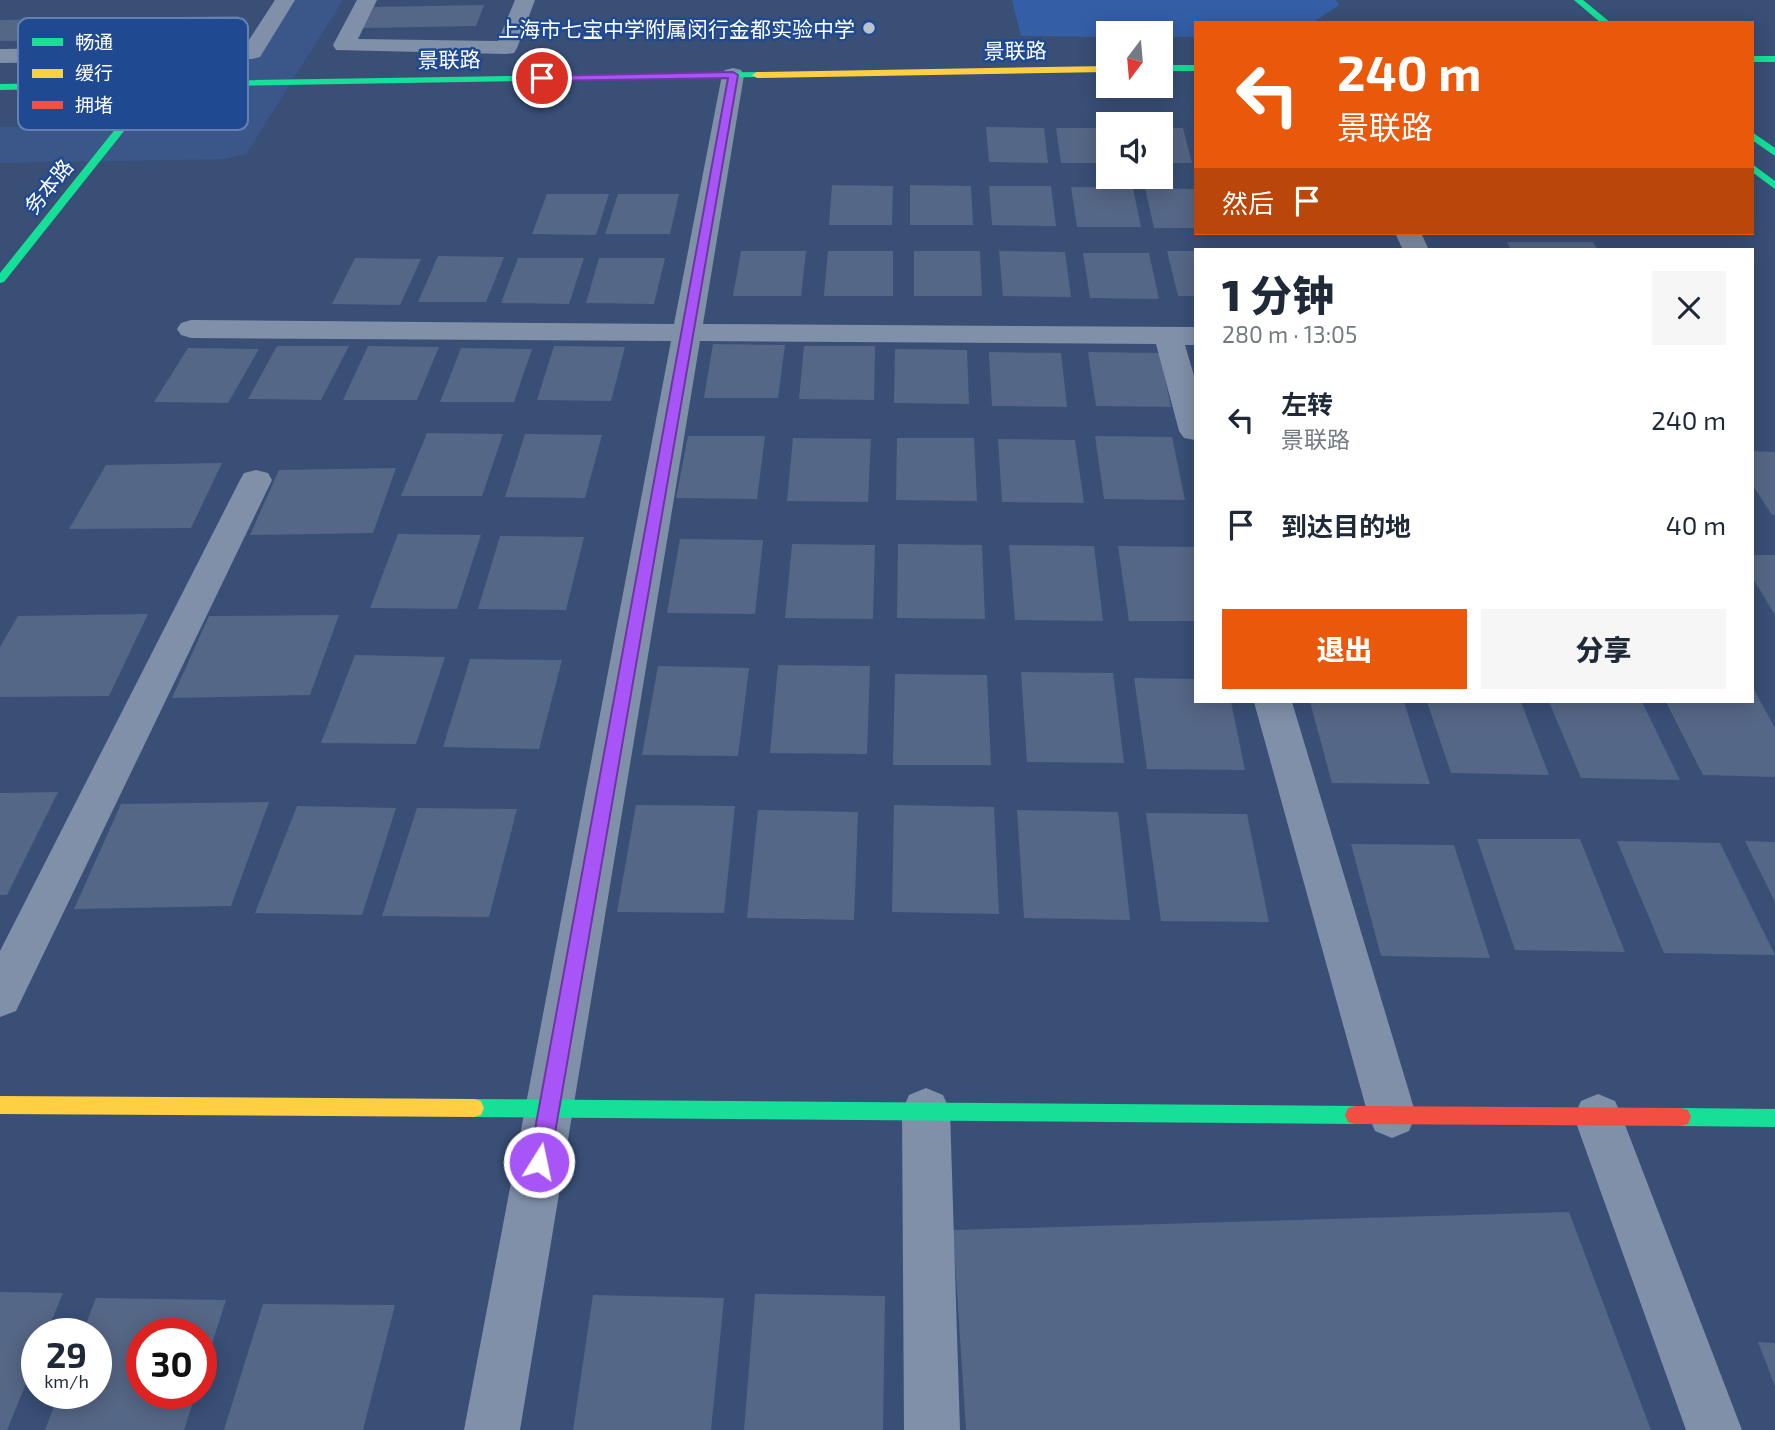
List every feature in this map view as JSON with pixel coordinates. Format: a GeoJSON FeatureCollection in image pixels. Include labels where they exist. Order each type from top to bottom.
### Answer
{"type":"FeatureCollection","features":[{"type":"Feature","properties":{"kind":"street"},"geometry":{"type":"LineString","coordinates":[[248,52],[252,52],[285,0]]}},
{"type":"Feature","properties":{"kind":"street"},"geometry":{"type":"LineString","coordinates":[[367,0],[344,45],[506,48],[525,0]]}},
{"type":"Feature","properties":{"kind":"street"},"geometry":{"type":"LineString","coordinates":[[1578,0],[1604,21]]}},
{"type":"Feature","properties":{"kind":"street"},"geometry":{"type":"LineString","coordinates":[[0,56],[18,56]]}},
{"type":"Feature","properties":{"kind":"street"},"geometry":{"type":"LineString","coordinates":[[1754,59],[1775,59]]}},
{"type":"Feature","properties":{"kind":"street"},"geometry":{"type":"LineString","coordinates":[[1173,68],[1194,68]]}},
{"type":"Feature","properties":{"kind":"street","name":"景联路"},"geometry":{"type":"LineString","coordinates":[[248,83],[1096,69]]}},
{"type":"Feature","properties":{"kind":"street"},"geometry":{"type":"LineString","coordinates":[[492,1430],[733,75]]}},
{"type":"Feature","properties":{"kind":"street","name":"景联路"},"geometry":{"type":"LineString","coordinates":[[0,87],[18,87]]}},
{"type":"Feature","properties":{"kind":"street","name":"务本路"},"geometry":{"type":"LineString","coordinates":[[0,280],[120,130]]}},
{"type":"Feature","properties":{"kind":"street"},"geometry":{"type":"LineString","coordinates":[[1754,137],[1775,153]]}},
{"type":"Feature","properties":{"kind":"street"},"geometry":{"type":"LineString","coordinates":[[1754,169],[1775,186]]}},
{"type":"Feature","properties":{"kind":"street"},"geometry":{"type":"LineString","coordinates":[[191,329],[1182,336],[1194,424]]}},
{"type":"Feature","properties":{"kind":"street"},"geometry":{"type":"LineString","coordinates":[[0,997],[256,480]]}},
{"type":"Feature","properties":{"kind":"street"},"geometry":{"type":"LineString","coordinates":[[1273,703],[1392,1115]]}},
{"type":"Feature","properties":{"kind":"street"},"geometry":{"type":"LineString","coordinates":[[0,1105],[1775,1118]]}},
{"type":"Feature","properties":{"kind":"street"},"geometry":{"type":"LineString","coordinates":[[926,1111],[932,1430]]}},
{"type":"Feature","properties":{"kind":"street"},"geometry":{"type":"LineString","coordinates":[[1598,1117],[1714,1430]]}},
{"type":"Feature","properties":{"kind":"shaded area"},"geometry":{"type":"Polygon","coordinates":[[[1012,0],[1336,0],[1339,5],[1315,21],[1194,21],[1194,37],[1173,37],[1173,21],[1096,21],[1096,37],[1021,36],[1012,0]]]}},
{"type":"Feature","properties":{"kind":"building"},"geometry":{"type":"Polygon","coordinates":[[[484,5],[476,26],[363,28],[374,7],[484,5]]]}},
{"type":"Feature","properties":{"kind":"building"},"geometry":{"type":"Polygon","coordinates":[[[239,16],[238,18],[120,18],[239,16]]]}},
{"type":"Feature","properties":{"kind":"building"},"geometry":{"type":"Polygon","coordinates":[[[0,20],[18,20],[18,41],[0,41],[0,20]]]}},
{"type":"Feature","properties":{"kind":"building"},"geometry":{"type":"Polygon","coordinates":[[[986,127],[1044,128],[1048,163],[989,162],[986,127]]]}},
{"type":"Feature","properties":{"kind":"building"},"geometry":{"type":"Polygon","coordinates":[[[1056,128],[1096,128],[1096,163],[1061,163],[1056,128]]]}},
{"type":"Feature","properties":{"kind":"building"},"geometry":{"type":"Polygon","coordinates":[[[1173,128],[1183,128],[1192,163],[1173,163],[1173,128]]]}},
{"type":"Feature","properties":{"kind":"building"},"geometry":{"type":"Polygon","coordinates":[[[832,185],[893,186],[892,225],[829,225],[832,185]]]}},
{"type":"Feature","properties":{"kind":"building"},"geometry":{"type":"Polygon","coordinates":[[[910,185],[971,186],[973,225],[910,225],[910,185]]]}},
{"type":"Feature","properties":{"kind":"building"},"geometry":{"type":"Polygon","coordinates":[[[989,186],[1051,186],[1056,226],[992,225],[989,186]]]}},
{"type":"Feature","properties":{"kind":"building"},"geometry":{"type":"Polygon","coordinates":[[[1071,187],[1133,189],[1141,227],[1077,227],[1071,187]]]}},
{"type":"Feature","properties":{"kind":"building"},"geometry":{"type":"Polygon","coordinates":[[[1145,189],[1194,189],[1194,228],[1154,228],[1145,189]]]}},
{"type":"Feature","properties":{"kind":"building"},"geometry":{"type":"Polygon","coordinates":[[[547,194],[609,194],[596,235],[532,234],[547,194]]]}},
{"type":"Feature","properties":{"kind":"building"},"geometry":{"type":"Polygon","coordinates":[[[618,194],[679,194],[670,234],[605,234],[618,194]]]}},
{"type":"Feature","properties":{"kind":"building"},"geometry":{"type":"Polygon","coordinates":[[[1507,242],[1593,242],[1597,248],[1510,248],[1507,242]]]}},
{"type":"Feature","properties":{"kind":"building"},"geometry":{"type":"Polygon","coordinates":[[[741,251],[806,251],[801,296],[733,296],[741,251]]]}},
{"type":"Feature","properties":{"kind":"building"},"geometry":{"type":"Polygon","coordinates":[[[828,251],[893,251],[893,296],[824,296],[828,251]]]}},
{"type":"Feature","properties":{"kind":"building"},"geometry":{"type":"Polygon","coordinates":[[[914,251],[980,251],[982,296],[914,296],[914,251]]]}},
{"type":"Feature","properties":{"kind":"building"},"geometry":{"type":"Polygon","coordinates":[[[999,251],[1065,252],[1071,297],[1003,296],[999,251]]]}},
{"type":"Feature","properties":{"kind":"building"},"geometry":{"type":"Polygon","coordinates":[[[1167,251],[1194,251],[1194,296],[1178,296],[1167,251]]]}},
{"type":"Feature","properties":{"kind":"building"},"geometry":{"type":"Polygon","coordinates":[[[1083,253],[1149,253],[1159,299],[1090,298],[1083,253]]]}},
{"type":"Feature","properties":{"kind":"building"},"geometry":{"type":"Polygon","coordinates":[[[438,256],[504,257],[486,302],[418,302],[438,256]]]}},
{"type":"Feature","properties":{"kind":"building"},"geometry":{"type":"Polygon","coordinates":[[[355,258],[421,259],[400,305],[332,304],[355,258]]]}},
{"type":"Feature","properties":{"kind":"building"},"geometry":{"type":"Polygon","coordinates":[[[518,258],[584,258],[569,304],[501,303],[518,258]]]}},
{"type":"Feature","properties":{"kind":"building"},"geometry":{"type":"Polygon","coordinates":[[[599,258],[665,258],[654,304],[586,303],[599,258]]]}},
{"type":"Feature","properties":{"kind":"building"},"geometry":{"type":"Polygon","coordinates":[[[713,344],[785,345],[778,398],[704,398],[713,344]]]}},
{"type":"Feature","properties":{"kind":"building"},"geometry":{"type":"Polygon","coordinates":[[[277,346],[349,346],[321,400],[248,399],[277,346]]]}},
{"type":"Feature","properties":{"kind":"building"},"geometry":{"type":"Polygon","coordinates":[[[368,346],[439,347],[417,400],[343,400],[368,346]]]}},
{"type":"Feature","properties":{"kind":"building"},"geometry":{"type":"Polygon","coordinates":[[[554,346],[625,347],[611,401],[537,400],[554,346]]]}},
{"type":"Feature","properties":{"kind":"building"},"geometry":{"type":"Polygon","coordinates":[[[804,346],[875,346],[874,400],[799,399],[804,346]]]}},
{"type":"Feature","properties":{"kind":"building"},"geometry":{"type":"Polygon","coordinates":[[[188,348],[259,349],[228,403],[154,402],[188,348]]]}},
{"type":"Feature","properties":{"kind":"building"},"geometry":{"type":"Polygon","coordinates":[[[461,348],[532,349],[514,402],[440,402],[461,348]]]}},
{"type":"Feature","properties":{"kind":"building"},"geometry":{"type":"Polygon","coordinates":[[[895,349],[967,350],[969,404],[894,403],[895,349]]]}},
{"type":"Feature","properties":{"kind":"building"},"geometry":{"type":"Polygon","coordinates":[[[989,352],[1061,353],[1067,407],[992,406],[989,352]]]}},
{"type":"Feature","properties":{"kind":"building"},"geometry":{"type":"Polygon","coordinates":[[[1088,352],[1160,353],[1171,407],[1096,406],[1088,352]]]}},
{"type":"Feature","properties":{"kind":"building"},"geometry":{"type":"Polygon","coordinates":[[[427,433],[503,434],[482,496],[401,496],[427,433]]]}},
{"type":"Feature","properties":{"kind":"building"},"geometry":{"type":"Polygon","coordinates":[[[525,434],[602,435],[585,498],[505,497],[525,434]]]}},
{"type":"Feature","properties":{"kind":"building"},"geometry":{"type":"Polygon","coordinates":[[[688,436],[765,436],[757,499],[676,498],[688,436]]]}},
{"type":"Feature","properties":{"kind":"building"},"geometry":{"type":"Polygon","coordinates":[[[1095,436],[1172,437],[1185,500],[1104,499],[1095,436]]]}},
{"type":"Feature","properties":{"kind":"building"},"geometry":{"type":"Polygon","coordinates":[[[793,438],[871,439],[868,502],[787,501],[793,438]]]}},
{"type":"Feature","properties":{"kind":"building"},"geometry":{"type":"Polygon","coordinates":[[[897,438],[974,438],[977,501],[896,500],[897,438]]]}},
{"type":"Feature","properties":{"kind":"building"},"geometry":{"type":"Polygon","coordinates":[[[998,439],[1075,440],[1084,503],[1002,502],[998,439]]]}},
{"type":"Feature","properties":{"kind":"building"},"geometry":{"type":"Polygon","coordinates":[[[1754,451],[1775,452],[1775,515],[1772,515],[1754,487],[1754,451]]]}},
{"type":"Feature","properties":{"kind":"building"},"geometry":{"type":"Polygon","coordinates":[[[222,463],[191,528],[69,529],[106,465],[222,463]]]}},
{"type":"Feature","properties":{"kind":"building"},"geometry":{"type":"Polygon","coordinates":[[[396,468],[373,533],[250,535],[279,470],[396,468]]]}},
{"type":"Feature","properties":{"kind":"building"},"geometry":{"type":"Polygon","coordinates":[[[398,534],[481,535],[457,609],[370,608],[398,534]]]}},
{"type":"Feature","properties":{"kind":"building"},"geometry":{"type":"Polygon","coordinates":[[[500,536],[584,537],[566,610],[478,609],[500,536]]]}},
{"type":"Feature","properties":{"kind":"building"},"geometry":{"type":"Polygon","coordinates":[[[680,539],[763,540],[755,614],[667,613],[680,539]]]}},
{"type":"Feature","properties":{"kind":"building"},"geometry":{"type":"Polygon","coordinates":[[[792,544],[875,545],[873,619],[785,618],[792,544]]]}},
{"type":"Feature","properties":{"kind":"building"},"geometry":{"type":"Polygon","coordinates":[[[898,544],[982,545],[985,619],[897,618],[898,544]]]}},
{"type":"Feature","properties":{"kind":"building"},"geometry":{"type":"Polygon","coordinates":[[[1009,545],[1094,546],[1103,621],[1015,620],[1009,545]]]}},
{"type":"Feature","properties":{"kind":"building"},"geometry":{"type":"Polygon","coordinates":[[[1118,546],[1194,547],[1194,621],[1129,621],[1118,546]]]}},
{"type":"Feature","properties":{"kind":"building"},"geometry":{"type":"Polygon","coordinates":[[[1754,555],[1775,555],[1775,615],[1754,580],[1754,555]]]}},
{"type":"Feature","properties":{"kind":"building"},"geometry":{"type":"Polygon","coordinates":[[[148,614],[109,696],[0,697],[0,647],[18,616],[148,614]]]}},
{"type":"Feature","properties":{"kind":"building"},"geometry":{"type":"Polygon","coordinates":[[[339,615],[310,695],[172,698],[209,616],[339,615]]]}},
{"type":"Feature","properties":{"kind":"building"},"geometry":{"type":"Polygon","coordinates":[[[355,655],[445,657],[416,744],[321,743],[355,655]]]}},
{"type":"Feature","properties":{"kind":"building"},"geometry":{"type":"Polygon","coordinates":[[[470,659],[562,660],[539,749],[443,747],[470,659]]]}},
{"type":"Feature","properties":{"kind":"building"},"geometry":{"type":"Polygon","coordinates":[[[778,665],[870,666],[867,754],[770,753],[778,665]]]}},
{"type":"Feature","properties":{"kind":"building"},"geometry":{"type":"Polygon","coordinates":[[[658,666],[749,668],[738,756],[642,755],[658,666]]]}},
{"type":"Feature","properties":{"kind":"building"},"geometry":{"type":"Polygon","coordinates":[[[1021,672],[1113,673],[1124,763],[1027,762],[1021,672]]]}},
{"type":"Feature","properties":{"kind":"building"},"geometry":{"type":"Polygon","coordinates":[[[895,674],[987,675],[991,765],[893,765],[895,674]]]}},
{"type":"Feature","properties":{"kind":"building"},"geometry":{"type":"Polygon","coordinates":[[[1134,678],[1194,679],[1194,703],[1231,703],[1245,770],[1147,769],[1134,678]]]}},
{"type":"Feature","properties":{"kind":"building"},"geometry":{"type":"Polygon","coordinates":[[[1754,690],[1775,728],[1775,777],[1703,775],[1667,703],[1754,703],[1754,690]]]}},
{"type":"Feature","properties":{"kind":"building"},"geometry":{"type":"Polygon","coordinates":[[[1310,703],[1404,703],[1430,784],[1332,783],[1310,703]]]}},
{"type":"Feature","properties":{"kind":"building"},"geometry":{"type":"Polygon","coordinates":[[[1427,703],[1521,703],[1549,775],[1451,773],[1427,703]]]}},
{"type":"Feature","properties":{"kind":"building"},"geometry":{"type":"Polygon","coordinates":[[[1549,703],[1642,703],[1680,780],[1581,778],[1549,703]]]}},
{"type":"Feature","properties":{"kind":"building"},"geometry":{"type":"Polygon","coordinates":[[[58,792],[7,895],[0,895],[0,793],[58,792]]]}},
{"type":"Feature","properties":{"kind":"building"},"geometry":{"type":"Polygon","coordinates":[[[269,802],[231,906],[74,909],[121,804],[269,802]]]}},
{"type":"Feature","properties":{"kind":"building"},"geometry":{"type":"Polygon","coordinates":[[[636,805],[735,806],[724,913],[617,912],[636,805]]]}},
{"type":"Feature","properties":{"kind":"building"},"geometry":{"type":"Polygon","coordinates":[[[894,805],[994,807],[999,914],[892,912],[894,805]]]}},
{"type":"Feature","properties":{"kind":"building"},"geometry":{"type":"Polygon","coordinates":[[[297,806],[396,808],[362,915],[255,913],[297,806]]]}},
{"type":"Feature","properties":{"kind":"building"},"geometry":{"type":"Polygon","coordinates":[[[417,808],[517,809],[489,917],[382,916],[417,808]]]}},
{"type":"Feature","properties":{"kind":"building"},"geometry":{"type":"Polygon","coordinates":[[[758,810],[858,812],[854,920],[747,918],[758,810]]]}},
{"type":"Feature","properties":{"kind":"building"},"geometry":{"type":"Polygon","coordinates":[[[1017,810],[1118,812],[1130,920],[1024,918],[1017,810]]]}},
{"type":"Feature","properties":{"kind":"building"},"geometry":{"type":"Polygon","coordinates":[[[1146,813],[1247,814],[1269,922],[1161,921],[1146,813]]]}},
{"type":"Feature","properties":{"kind":"building"},"geometry":{"type":"Polygon","coordinates":[[[1477,839],[1580,839],[1625,952],[1515,950],[1477,839]]]}},
{"type":"Feature","properties":{"kind":"building"},"geometry":{"type":"Polygon","coordinates":[[[1617,841],[1720,843],[1775,955],[1664,953],[1617,841]]]}},
{"type":"Feature","properties":{"kind":"building"},"geometry":{"type":"Polygon","coordinates":[[[1745,841],[1775,842],[1775,902],[1745,841]]]}},
{"type":"Feature","properties":{"kind":"building"},"geometry":{"type":"Polygon","coordinates":[[[1351,844],[1454,845],[1490,958],[1381,956],[1351,844]]]}},
{"type":"Feature","properties":{"kind":"building"},"geometry":{"type":"Polygon","coordinates":[[[1569,1212],[1651,1430],[966,1430],[953,1230],[1569,1212]]]}},
{"type":"Feature","properties":{"kind":"building"},"geometry":{"type":"Polygon","coordinates":[[[0,1292],[63,1293],[53,1318],[21,1318],[21,1396],[7,1430],[0,1430],[0,1292]]]}},
{"type":"Feature","properties":{"kind":"building"},"geometry":{"type":"Polygon","coordinates":[[[755,1294],[885,1296],[883,1430],[744,1430],[755,1294]]]}},
{"type":"Feature","properties":{"kind":"building"},"geometry":{"type":"Polygon","coordinates":[[[593,1295],[724,1298],[711,1430],[573,1430],[593,1295]]]}},
{"type":"Feature","properties":{"kind":"building"},"geometry":{"type":"Polygon","coordinates":[[[96,1298],[226,1300],[217,1328],[217,1318],[126,1318],[126,1409],[191,1409],[184,1430],[45,1430],[53,1409],[112,1409],[112,1318],[88,1318],[96,1298]]]}},
{"type":"Feature","properties":{"kind":"building"},"geometry":{"type":"Polygon","coordinates":[[[263,1304],[395,1305],[363,1430],[224,1430],[263,1304]]]}},
{"type":"Feature","properties":{"kind":"building"},"geometry":{"type":"Polygon","coordinates":[[[1758,1342],[1775,1343],[1775,1386],[1758,1342]]]}},
{"type":"Feature","properties":{"kind":"waterway"},"geometry":{"type":"LineString","coordinates":[[248,105],[317,0]]}},
{"type":"Feature","properties":{"kind":"waterway"},"geometry":{"type":"LineString","coordinates":[[0,145],[224,141],[231,130]]}},
{"type":"Feature","properties":{"kind":"traffic: fast"},"geometry":{"type":"LineString","coordinates":[[1578,0],[1604,21]]}},
{"type":"Feature","properties":{"kind":"traffic: fast"},"geometry":{"type":"LineString","coordinates":[[1754,59],[1775,59]]}},
{"type":"Feature","properties":{"kind":"traffic: fast"},"geometry":{"type":"LineString","coordinates":[[1173,68],[1194,68]]}},
{"type":"Feature","properties":{"kind":"traffic: fast"},"geometry":{"type":"LineString","coordinates":[[248,83],[757,75]]}},
{"type":"Feature","properties":{"kind":"traffic: fast"},"geometry":{"type":"LineString","coordinates":[[0,87],[18,87]]}},
{"type":"Feature","properties":{"kind":"traffic: fast"},"geometry":{"type":"LineString","coordinates":[[0,280],[120,130]]}},
{"type":"Feature","properties":{"kind":"traffic: fast"},"geometry":{"type":"LineString","coordinates":[[1754,137],[1775,153]]}},
{"type":"Feature","properties":{"kind":"traffic: fast"},"geometry":{"type":"LineString","coordinates":[[1754,169],[1775,186]]}},
{"type":"Feature","properties":{"kind":"traffic: fast"},"geometry":{"type":"LineString","coordinates":[[474,1108],[1355,1115]]}},
{"type":"Feature","properties":{"kind":"traffic: fast"},"geometry":{"type":"LineString","coordinates":[[1681,1117],[1775,1118]]}},
{"type":"Feature","properties":{"kind":"traffic: slow"},"geometry":{"type":"LineString","coordinates":[[757,75],[1096,69]]}},
{"type":"Feature","properties":{"kind":"traffic: slow"},"geometry":{"type":"LineString","coordinates":[[0,1105],[474,1108]]}},
{"type":"Feature","properties":{"kind":"traffic: jam"},"geometry":{"type":"LineString","coordinates":[[1355,1115],[1681,1117]]}},
{"type":"Feature","properties":{"kind":"place","name":"上海市七宝中学附属闵行金都实验中学"},"geometry":{"type":"Point","coordinates":[869,28]}},
{"type":"Feature","properties":{"kind":"route"},"geometry":{"type":"LineString","coordinates":[[539,1162],[733,75],[542,78]]}}]}
